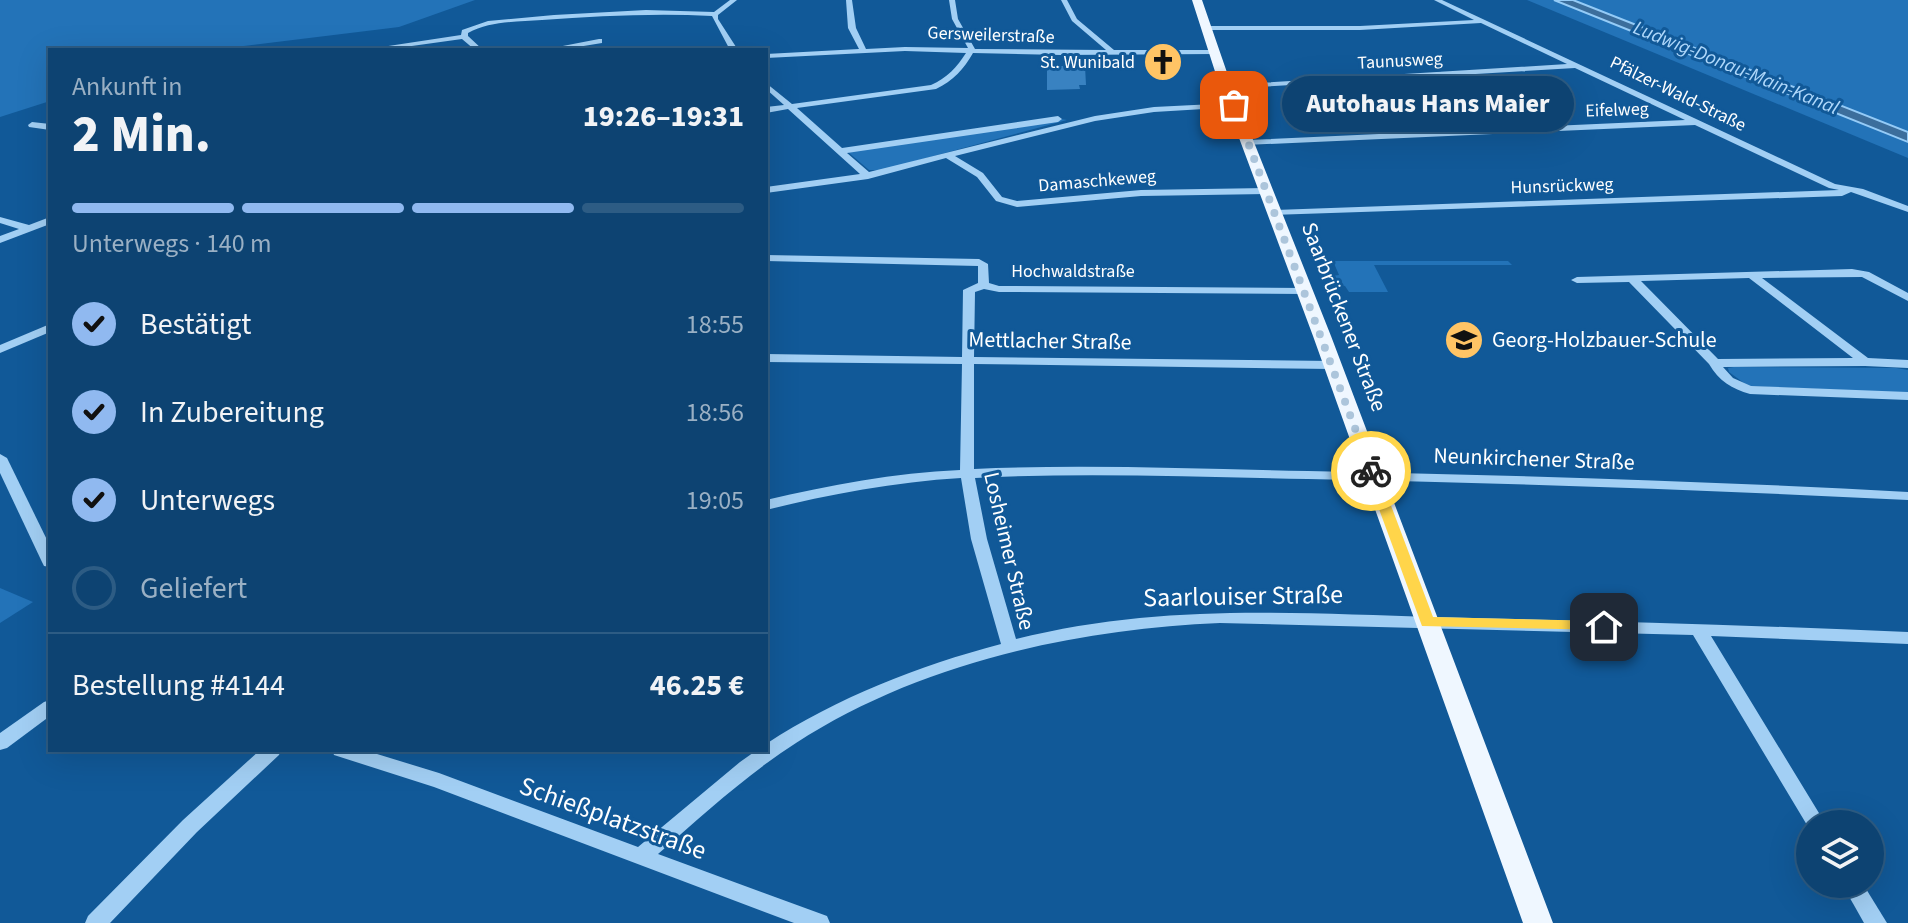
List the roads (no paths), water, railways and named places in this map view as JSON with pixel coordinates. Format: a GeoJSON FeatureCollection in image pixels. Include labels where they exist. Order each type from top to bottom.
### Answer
{"type":"FeatureCollection","features":[{"type":"Feature","properties":{"kind":"main road","name":"Saarbrückener Straße"},"geometry":{"type":"LineString","coordinates":[[1197,0],[1226,87],[1305,291],[1538,923]]}},
{"type":"Feature","properties":{"kind":"street"},"geometry":{"type":"LineString","coordinates":[[464,37],[469,29],[485,24],[570,16],[644,12],[715,14],[734,0]]}},
{"type":"Feature","properties":{"kind":"street"},"geometry":{"type":"LineString","coordinates":[[849,0],[852,28],[863,50]]}},
{"type":"Feature","properties":{"kind":"street"},"geometry":{"type":"LineString","coordinates":[[768,110],[933,87],[945,82],[972,49],[955,19],[952,0]]}},
{"type":"Feature","properties":{"kind":"street"},"geometry":{"type":"LineString","coordinates":[[1064,0],[1074,20],[1089,36],[1113,53]]}},
{"type":"Feature","properties":{"kind":"street","name":"Pfälzer-Wald-Straße"},"geometry":{"type":"LineString","coordinates":[[1437,0],[1478,22],[1822,181],[1908,209]]}},
{"type":"Feature","properties":{"kind":"street"},"geometry":{"type":"LineString","coordinates":[[715,14],[716,25],[733,48]]}},
{"type":"Feature","properties":{"kind":"street"},"geometry":{"type":"LineString","coordinates":[[1207,28],[1360,28],[1478,22]]}},
{"type":"Feature","properties":{"kind":"street"},"geometry":{"type":"LineString","coordinates":[[381,48],[464,37],[477,48]]}},
{"type":"Feature","properties":{"kind":"street"},"geometry":{"type":"LineString","coordinates":[[558,48],[599,41]]}},
{"type":"Feature","properties":{"kind":"street","name":"Gersweilerstraße"},"geometry":{"type":"LineString","coordinates":[[768,56],[863,50],[972,49],[1215,52]]}},
{"type":"Feature","properties":{"kind":"street","name":"Taunusweg"},"geometry":{"type":"LineString","coordinates":[[1226,87],[1576,66]]}},
{"type":"Feature","properties":{"kind":"street"},"geometry":{"type":"LineString","coordinates":[[768,87],[868,176]]}},
{"type":"Feature","properties":{"kind":"street"},"geometry":{"type":"LineString","coordinates":[[768,190],[868,176],[1078,121],[1159,109],[1234,105]]}},
{"type":"Feature","properties":{"kind":"street"},"geometry":{"type":"LineString","coordinates":[[840,151],[1053,119],[1078,121]]}},
{"type":"Feature","properties":{"kind":"street","name":"Eifelweg"},"geometry":{"type":"LineString","coordinates":[[1248,143],[1700,122]]}},
{"type":"Feature","properties":{"kind":"street"},"geometry":{"type":"LineString","coordinates":[[32,125],[48,127]]}},
{"type":"Feature","properties":{"kind":"street","name":"Damaschkeweg"},"geometry":{"type":"LineString","coordinates":[[949,156],[980,175],[999,199],[1017,204],[1187,190],[1266,191]]}},
{"type":"Feature","properties":{"kind":"street","name":"Hunsrückweg"},"geometry":{"type":"LineString","coordinates":[[1275,213],[1842,193],[1850,189]]}},
{"type":"Feature","properties":{"kind":"street"},"geometry":{"type":"LineString","coordinates":[[0,220],[28,228]]}},
{"type":"Feature","properties":{"kind":"street"},"geometry":{"type":"LineString","coordinates":[[0,240],[48,221]]}},
{"type":"Feature","properties":{"kind":"street","name":"Hochwaldstraße"},"geometry":{"type":"LineString","coordinates":[[768,258],[979,262],[983,264],[984,285],[999,289],[1305,291]]}},
{"type":"Feature","properties":{"kind":"street"},"geometry":{"type":"LineString","coordinates":[[1577,280],[1852,272],[1865,274],[1908,298]]}},
{"type":"Feature","properties":{"kind":"street"},"geometry":{"type":"LineString","coordinates":[[1753,276],[1865,362]]}},
{"type":"Feature","properties":{"kind":"street"},"geometry":{"type":"LineString","coordinates":[[1632,279],[1731,382],[1750,390],[1908,396]]}},
{"type":"Feature","properties":{"kind":"street","name":"Losheimer Straße"},"geometry":{"type":"LineString","coordinates":[[984,285],[969,290],[967,471],[979,539],[1010,647]]}},
{"type":"Feature","properties":{"kind":"street"},"geometry":{"type":"LineString","coordinates":[[0,349],[48,329]]}},
{"type":"Feature","properties":{"kind":"street","name":"Mettlacher Straße"},"geometry":{"type":"LineString","coordinates":[[768,358],[1332,365]]}},
{"type":"Feature","properties":{"kind":"street"},"geometry":{"type":"LineString","coordinates":[[1715,363],[1907,363]]}},
{"type":"Feature","properties":{"kind":"street"},"geometry":{"type":"LineString","coordinates":[[0,458],[48,558]]}},
{"type":"Feature","properties":{"kind":"street","name":"Neunkirchener Straße"},"geometry":{"type":"LineString","coordinates":[[768,505],[849,485],[967,471],[1512,479],[1908,496]]}},
{"type":"Feature","properties":{"kind":"street","name":"Saarlouiser Straße"},"geometry":{"type":"LineString","coordinates":[[642,856],[747,767],[816,722],[901,683],[1010,647],[1083,631],[1180,620],[1427,622],[1908,638]]}},
{"type":"Feature","properties":{"kind":"street"},"geometry":{"type":"LineString","coordinates":[[1698,629],[1807,810]]}},
{"type":"Feature","properties":{"kind":"street"},"geometry":{"type":"LineString","coordinates":[[0,743],[48,708]]}},
{"type":"Feature","properties":{"kind":"street"},"geometry":{"type":"LineString","coordinates":[[96,923],[190,826],[270,752]]}},
{"type":"Feature","properties":{"kind":"street","name":"Schießplatzstraße"},"geometry":{"type":"LineString","coordinates":[[354,752],[819,923]]}},
{"type":"Feature","properties":{"kind":"street"},"geometry":{"type":"LineString","coordinates":[[1861,898],[1876,923]]}},
{"type":"Feature","properties":{"kind":"water","name":"Ludwig-Donau-Main-Kanal"},"geometry":{"type":"Polygon","coordinates":[[[1554,0],[1573,0],[1908,132],[1908,142],[1554,0]]]}},
{"type":"Feature","properties":{"kind":"place","name":"St. Wunibald"},"geometry":{"type":"Point","coordinates":[1163,62]}},
{"type":"Feature","properties":{"kind":"place","name":"Autohaus Hans Maier"},"geometry":{"type":"Point","coordinates":[1234,105]}},
{"type":"Feature","properties":{"kind":"place","name":"Georg-Holzbauer-Schule"},"geometry":{"type":"Point","coordinates":[1464,340]}}]}
